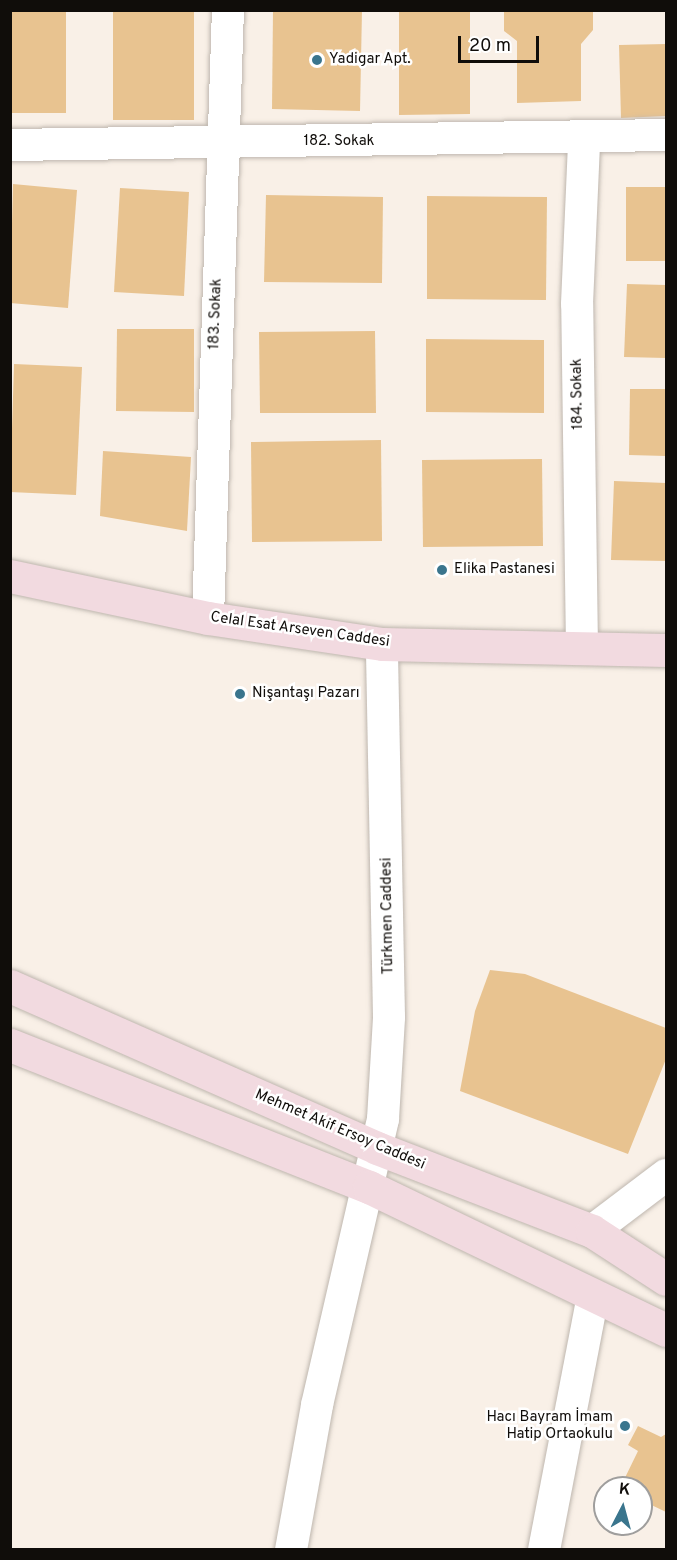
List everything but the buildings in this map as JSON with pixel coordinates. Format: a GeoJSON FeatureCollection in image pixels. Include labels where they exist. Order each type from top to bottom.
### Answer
{"type":"FeatureCollection","features":[{"type":"Feature","properties":{"kind":"main road","name":"Celal Esat Arseven Caddesi"},"geometry":{"type":"LineString","coordinates":[[10,576],[208,618],[382,644],[666,650]]}},
{"type":"Feature","properties":{"kind":"main road","name":"Mehmet Akif Ersoy Caddesi"},"geometry":{"type":"LineString","coordinates":[[10,987],[377,1148],[592,1231],[666,1279]]}},
{"type":"Feature","properties":{"kind":"main road"},"geometry":{"type":"LineString","coordinates":[[10,1045],[369,1187],[666,1330]]}},
{"type":"Feature","properties":{"kind":"street","name":"183. Sokak"},"geometry":{"type":"LineString","coordinates":[[208,618],[228,10]]}},
{"type":"Feature","properties":{"kind":"street","name":"182. Sokak"},"geometry":{"type":"LineString","coordinates":[[10,145],[584,141],[666,135]]}},
{"type":"Feature","properties":{"kind":"street","name":"184. Sokak"},"geometry":{"type":"LineString","coordinates":[[582,648],[577,304],[584,141]]}},
{"type":"Feature","properties":{"kind":"street","name":"Türkmen Caddesi"},"geometry":{"type":"LineString","coordinates":[[291,1550],[317,1405],[377,1148],[389,1017],[382,644]]}},
{"type":"Feature","properties":{"kind":"street"},"geometry":{"type":"LineString","coordinates":[[592,1231],[666,1175]]}},
{"type":"Feature","properties":{"kind":"street"},"geometry":{"type":"LineString","coordinates":[[544,1550],[593,1296]]}},
{"type":"Feature","properties":{"kind":"place","name":"Yadigar Apt."},"geometry":{"type":"Point","coordinates":[317,60]}},
{"type":"Feature","properties":{"kind":"place","name":"Elika Pastanesi"},"geometry":{"type":"Point","coordinates":[442,570]}},
{"type":"Feature","properties":{"kind":"place","name":"Nişantaşı Pazarı"},"geometry":{"type":"Point","coordinates":[240,694]}},
{"type":"Feature","properties":{"kind":"place","name":"Hacı Bayram İmam Hatip Ortaokulu"},"geometry":{"type":"Point","coordinates":[625,1426]}}]}
